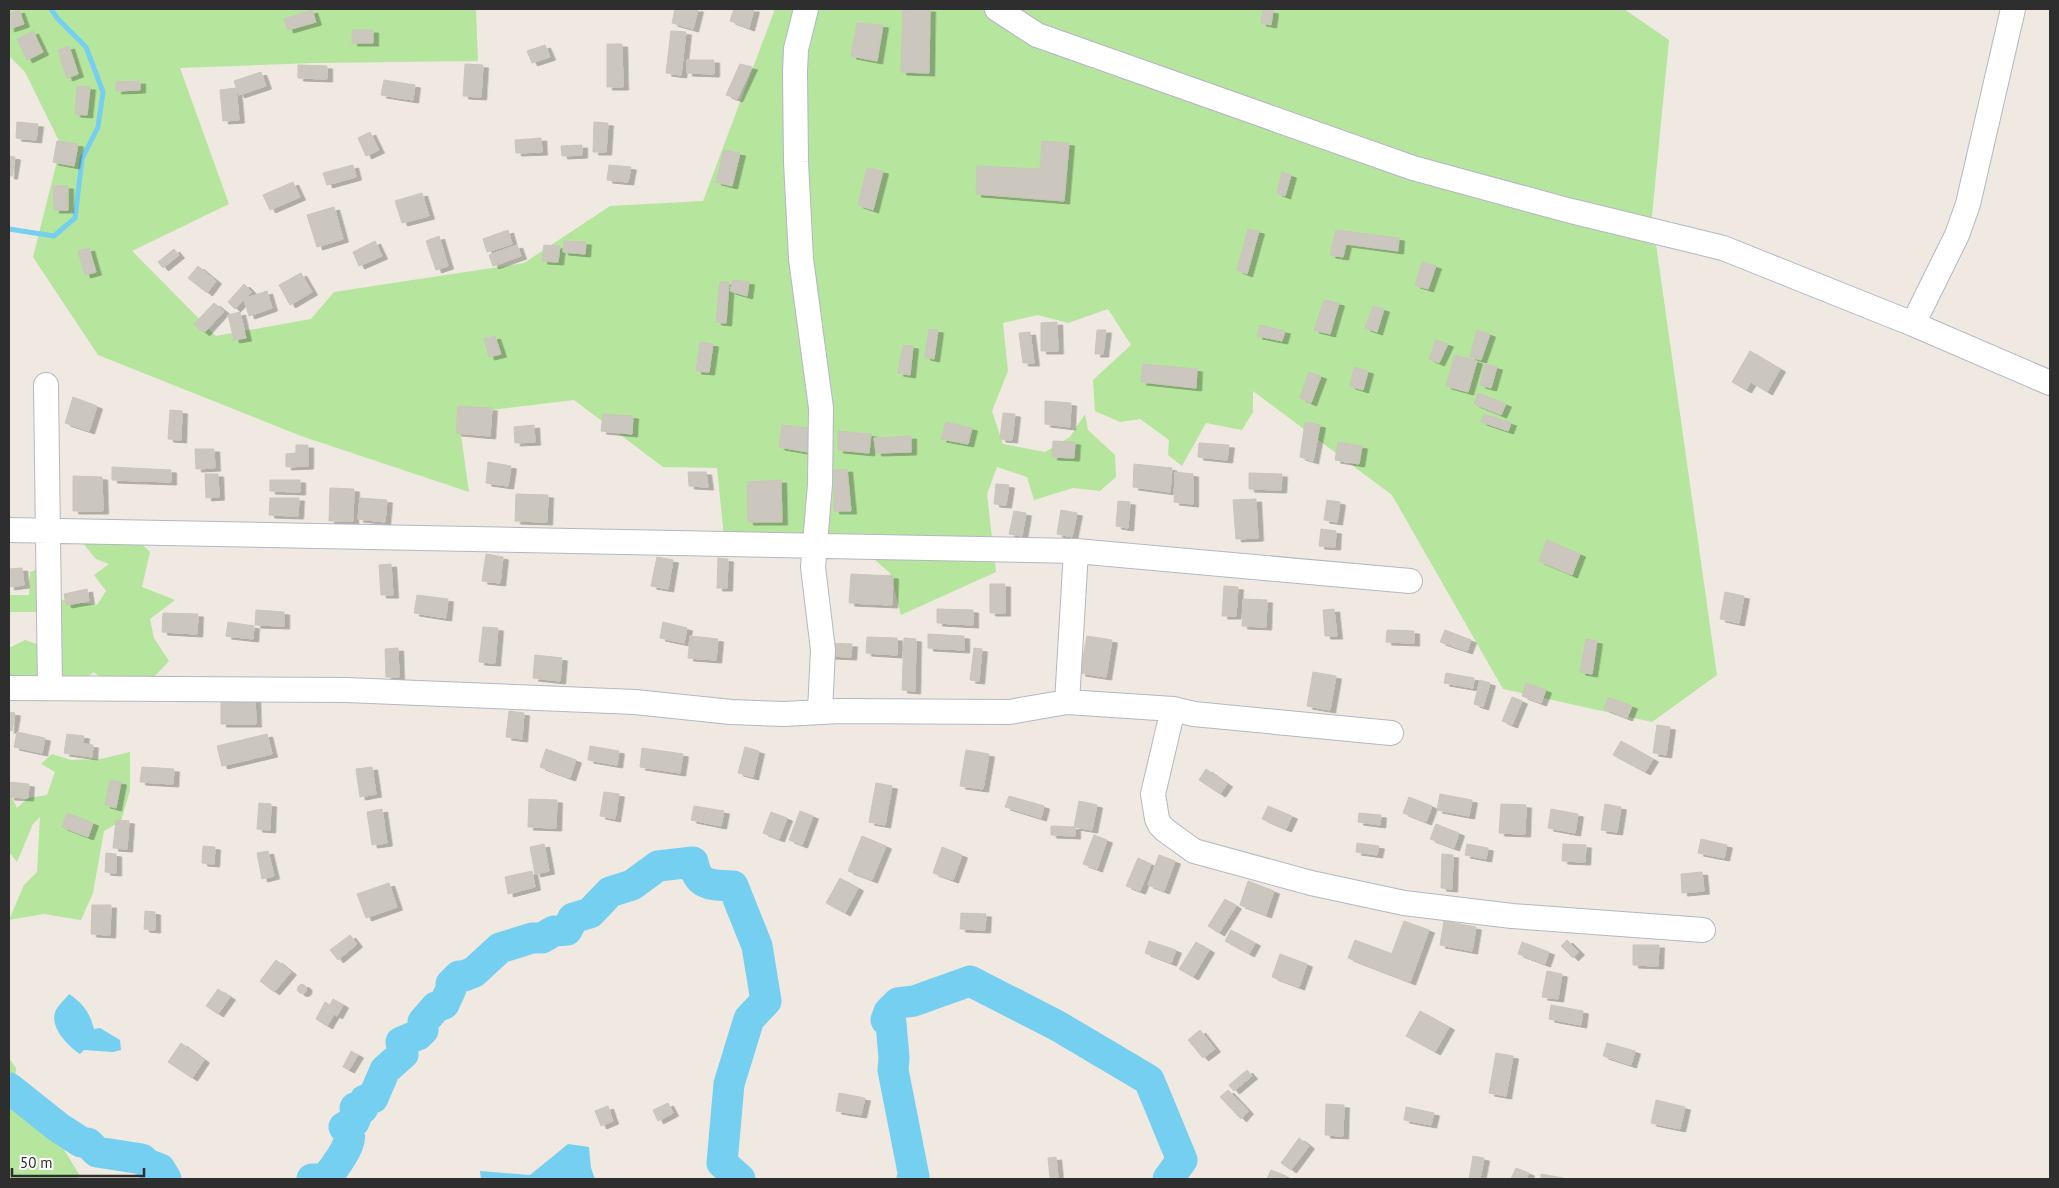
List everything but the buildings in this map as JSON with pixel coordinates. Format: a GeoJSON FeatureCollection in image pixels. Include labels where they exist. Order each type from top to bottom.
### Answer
{"type":"FeatureCollection","features":[{"type":"Feature","properties":{"kind":"street"},"geometry":{"type":"LineString","coordinates":[[806,9],[796,49],[796,162],[801,258],[821,408],[820,484],[813,567],[823,650],[820,711]]}},
{"type":"Feature","properties":{"kind":"street"},"geometry":{"type":"LineString","coordinates":[[997,9],[1037,35],[1413,168],[1566,210],[1723,248],[1913,324],[2050,383]]}},
{"type":"Feature","properties":{"kind":"street"},"geometry":{"type":"LineString","coordinates":[[1913,324],[1957,235],[1968,204],[2013,9]]}},
{"type":"Feature","properties":{"kind":"street"},"geometry":{"type":"LineString","coordinates":[[46,385],[50,688]]}},
{"type":"Feature","properties":{"kind":"street"},"geometry":{"type":"LineString","coordinates":[[9,530],[1076,551],[1410,581]]}},
{"type":"Feature","properties":{"kind":"street"},"geometry":{"type":"LineString","coordinates":[[1066,702],[1076,551]]}},
{"type":"Feature","properties":{"kind":"street"},"geometry":{"type":"LineString","coordinates":[[9,688],[346,690],[636,702],[740,712],[784,714],[820,711],[1008,712],[1066,702],[1173,709],[1194,714],[1391,734]]}},
{"type":"Feature","properties":{"kind":"street"},"geometry":{"type":"LineString","coordinates":[[1173,709],[1153,794],[1157,819],[1160,825],[1194,851],[1311,883],[1404,902],[1512,916],[1703,930]]}},
{"type":"Feature","properties":{"kind":"green space"},"geometry":{"type":"Polygon","coordinates":[[[9,9],[476,9],[478,61],[313,63],[180,68],[229,204],[132,251],[216,336],[311,319],[334,292],[524,263],[610,206],[703,201],[775,9],[1624,9],[1669,40],[1652,216],[1717,675],[1652,722],[1503,689],[1392,495],[1253,391],[1253,412],[1242,430],[1206,423],[1182,466],[1168,455],[1169,440],[1140,419],[1120,422],[1095,411],[1093,380],[1131,345],[1108,309],[1068,323],[1038,315],[1003,323],[1008,371],[992,411],[1003,444],[1045,452],[1070,437],[1085,414],[1088,430],[1115,455],[1116,477],[1100,491],[1073,488],[1034,500],[1027,477],[997,467],[987,494],[996,572],[901,615],[890,573],[853,541],[724,537],[717,468],[663,467],[574,400],[458,414],[469,492],[301,436],[98,355],[33,257],[61,145],[25,72],[9,56],[9,9]]]}},
{"type":"Feature","properties":{"kind":"green space"},"geometry":{"type":"Polygon","coordinates":[[[136,539],[150,552],[142,587],[175,600],[150,619],[154,638],[169,661],[153,678],[121,694],[94,672],[58,696],[58,679],[30,676],[18,694],[9,698],[9,648],[25,640],[59,652],[57,599],[97,605],[106,591],[94,575],[109,564],[96,559],[82,542],[136,539]]]}},
{"type":"Feature","properties":{"kind":"green space"},"geometry":{"type":"Polygon","coordinates":[[[40,568],[39,612],[9,612],[9,595],[29,595],[30,572],[40,568]]]}},
{"type":"Feature","properties":{"kind":"green space"},"geometry":{"type":"Polygon","coordinates":[[[130,752],[130,790],[121,821],[104,831],[93,893],[81,920],[44,914],[9,920],[24,885],[37,872],[40,817],[33,824],[17,862],[9,852],[9,797],[12,797],[17,808],[28,798],[47,795],[55,772],[41,764],[52,754],[71,760],[101,759],[130,752]]]}},
{"type":"Feature","properties":{"kind":"green space"},"geometry":{"type":"Polygon","coordinates":[[[9,1058],[16,1068],[13,1110],[63,1148],[80,1176],[78,1179],[9,1179],[9,1058]]]}},
{"type":"Feature","properties":{"kind":"water"},"geometry":{"type":"Polygon","coordinates":[[[69,994],[85,1009],[94,1029],[100,1028],[120,1040],[121,1050],[113,1052],[84,1050],[80,1054],[65,1041],[57,1029],[54,1016],[57,1008],[69,994]]]}},
{"type":"Feature","properties":{"kind":"water"},"geometry":{"type":"Polygon","coordinates":[[[568,1144],[589,1147],[591,1168],[595,1179],[481,1179],[480,1171],[530,1175],[568,1144]]]}},
{"type":"Feature","properties":{"kind":"waterway"},"geometry":{"type":"LineString","coordinates":[[9,229],[54,236],[75,218],[82,159],[98,127],[103,92],[86,47],[58,19],[51,9]]}},
{"type":"Feature","properties":{"kind":"waterway"},"geometry":{"type":"LineString","coordinates":[[312,1179],[325,1179],[337,1164],[350,1138],[349,1133],[344,1127],[354,1122],[357,1115],[355,1108],[363,1108],[365,1100],[373,1098],[385,1070],[403,1054],[401,1042],[418,1035],[423,1030],[423,1022],[436,1007],[444,1004],[451,989],[451,984],[459,976],[474,972],[500,948],[532,938],[542,938],[554,931],[567,930],[573,918],[590,913],[610,892],[632,885],[658,866],[693,862],[695,870],[702,880],[712,885],[733,886],[757,946],[766,1001],[749,1019],[729,1084],[722,1163],[740,1179]]}},
{"type":"Feature","properties":{"kind":"waterway"},"geometry":{"type":"LineString","coordinates":[[912,1179],[914,1177],[893,1070],[894,1058],[891,1023],[886,1020],[889,1012],[898,1003],[914,1001],[970,981],[1056,1025],[1149,1080],[1182,1160],[1168,1179]]}},
{"type":"Feature","properties":{"kind":"waterway"},"geometry":{"type":"LineString","coordinates":[[9,1088],[58,1127],[81,1142],[88,1143],[97,1152],[142,1159],[147,1164],[160,1169],[166,1179]]}}]}
